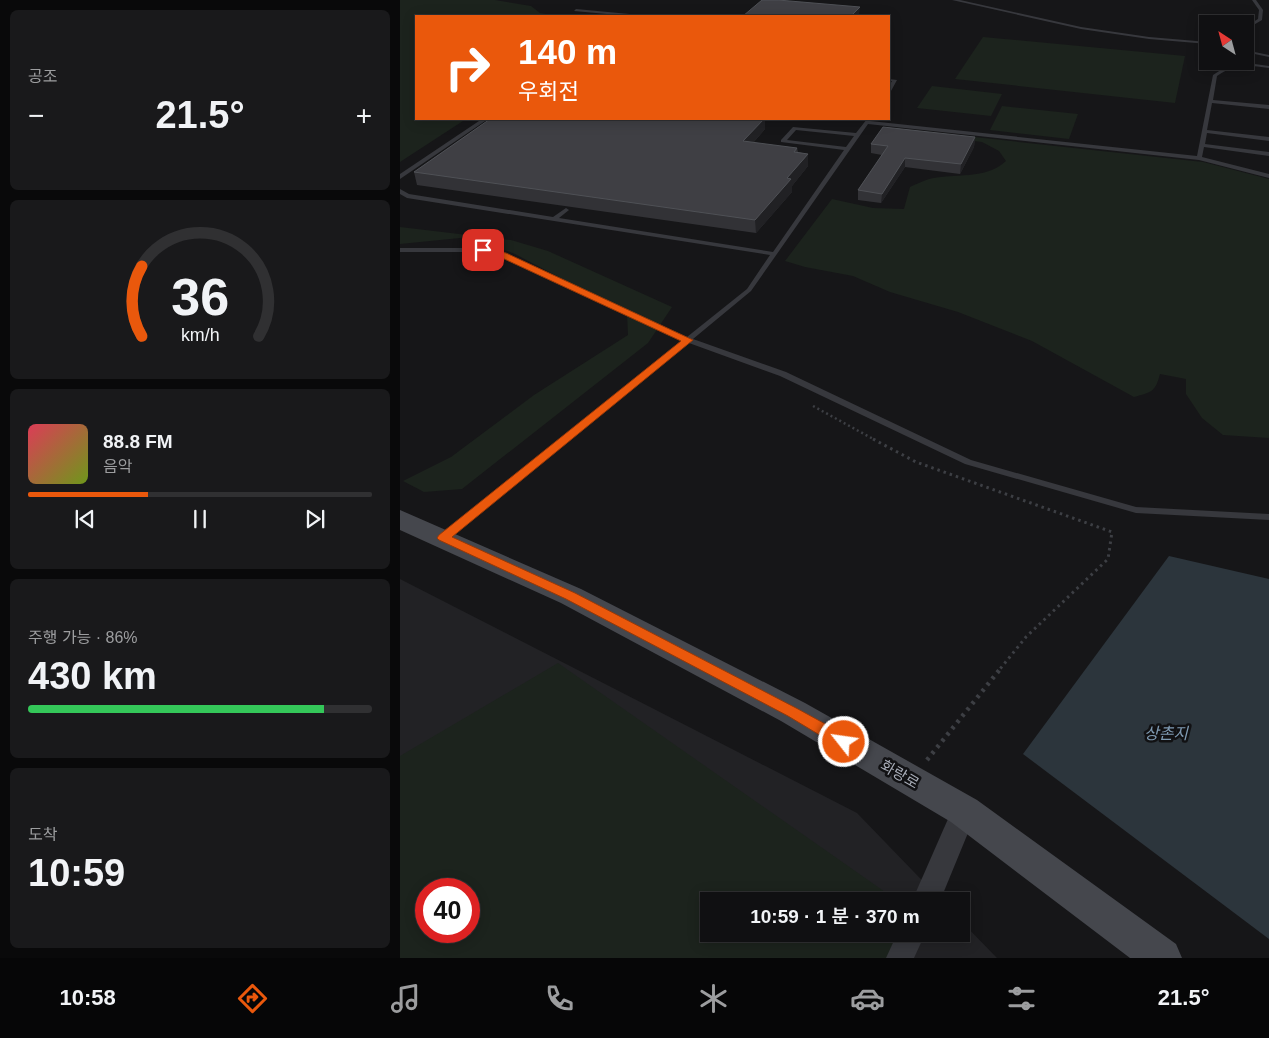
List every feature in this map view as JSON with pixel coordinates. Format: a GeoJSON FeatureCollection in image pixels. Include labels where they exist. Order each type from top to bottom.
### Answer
{"type":"FeatureCollection","features":[{"type":"Feature","properties":{"kind":"street","name":"화랑로"},"geometry":{"type":"LineString","coordinates":[[400,519],[571,596],[793,712],[964,811],[1162,958]]}},
{"type":"Feature","properties":{"kind":"street"},"geometry":{"type":"LineString","coordinates":[[930,892],[964,811]]}},
{"type":"Feature","properties":{"kind":"street"},"geometry":{"type":"LineString","coordinates":[[900,958],[907,942]]}},
{"type":"Feature","properties":{"kind":"lane"},"geometry":{"type":"LineString","coordinates":[[954,0],[1081,28],[1149,38],[1199,42]]}},
{"type":"Feature","properties":{"kind":"lane"},"geometry":{"type":"LineString","coordinates":[[1254,0],[1261,10],[1260,20],[1254,24]]}},
{"type":"Feature","properties":{"kind":"lane"},"geometry":{"type":"LineString","coordinates":[[576,10],[629,15]]}},
{"type":"Feature","properties":{"kind":"lane"},"geometry":{"type":"LineString","coordinates":[[1254,53],[1269,56]]}},
{"type":"Feature","properties":{"kind":"lane"},"geometry":{"type":"LineString","coordinates":[[1199,158],[1215,75],[1224,68],[1239,64],[1269,67]]}},
{"type":"Feature","properties":{"kind":"lane"},"geometry":{"type":"LineString","coordinates":[[890,80],[895,80],[890,88]]}},
{"type":"Feature","properties":{"kind":"lane"},"geometry":{"type":"LineString","coordinates":[[1210,101],[1269,107]]}},
{"type":"Feature","properties":{"kind":"lane"},"geometry":{"type":"LineString","coordinates":[[400,177],[484,120]]}},
{"type":"Feature","properties":{"kind":"lane"},"geometry":{"type":"LineString","coordinates":[[443,538],[749,290],[867,121],[1199,158],[1269,176]]}},
{"type":"Feature","properties":{"kind":"lane"},"geometry":{"type":"LineString","coordinates":[[847,149],[783,141],[795,128],[857,136]]}},
{"type":"Feature","properties":{"kind":"lane"},"geometry":{"type":"LineString","coordinates":[[1204,131],[1269,139]]}},
{"type":"Feature","properties":{"kind":"lane"},"geometry":{"type":"LineString","coordinates":[[1202,145],[1269,154]]}},
{"type":"Feature","properties":{"kind":"lane"},"geometry":{"type":"LineString","coordinates":[[400,191],[408,196],[774,254]]}},
{"type":"Feature","properties":{"kind":"lane"},"geometry":{"type":"LineString","coordinates":[[554,219],[566,210]]}},
{"type":"Feature","properties":{"kind":"lane"},"geometry":{"type":"LineString","coordinates":[[400,250],[483,250],[503,255],[688,340],[783,374],[968,462],[1136,510],[1269,517]]}},
{"type":"Feature","properties":{"kind":"path"},"geometry":{"type":"LineString","coordinates":[[805,401],[916,462],[1112,532],[1108,559],[1026,637],[911,780]]}},
{"type":"Feature","properties":{"kind":"shaded area"},"geometry":{"type":"Polygon","coordinates":[[[400,0],[495,0],[531,6],[540,13],[552,15],[415,15],[415,120],[464,120],[400,162],[400,0]]]}},
{"type":"Feature","properties":{"kind":"shaded area"},"geometry":{"type":"Polygon","coordinates":[[[983,37],[1185,56],[1175,103],[955,79],[983,37]]]}},
{"type":"Feature","properties":{"kind":"shaded area"},"geometry":{"type":"Polygon","coordinates":[[[932,86],[1002,94],[991,116],[917,108],[932,86]]]}},
{"type":"Feature","properties":{"kind":"shaded area"},"geometry":{"type":"Polygon","coordinates":[[[1002,106],[1078,114],[1069,139],[990,130],[1002,106]]]}},
{"type":"Feature","properties":{"kind":"shaded area"},"geometry":{"type":"Polygon","coordinates":[[[900,129],[1203,162],[1269,179],[1269,438],[1223,435],[1202,418],[1186,394],[1186,379],[1160,374],[1156,385],[1151,391],[1134,397],[1032,341],[958,312],[890,292],[853,276],[805,267],[785,261],[832,199],[873,208],[904,209],[910,187],[912,186],[939,177],[969,175],[989,171],[1006,161],[999,151],[982,142],[895,131],[900,129]]]}},
{"type":"Feature","properties":{"kind":"shaded area"},"geometry":{"type":"Polygon","coordinates":[[[400,227],[511,240],[548,251],[672,307],[648,343],[462,489],[424,492],[403,481],[451,457],[534,395],[628,335],[627,313],[515,254],[470,237],[400,244],[400,227]]]}},
{"type":"Feature","properties":{"kind":"shaded area"},"geometry":{"type":"Polygon","coordinates":[[[400,579],[857,813],[933,892],[700,892],[700,942],[970,942],[970,930],[997,958],[400,958],[400,579]]]}},
{"type":"Feature","properties":{"kind":"shaded area"},"geometry":{"type":"Polygon","coordinates":[[[558,663],[885,892],[700,892],[700,942],[910,942],[901,958],[400,958],[400,756],[558,663]]]}},
{"type":"Feature","properties":{"kind":"water","name":"상촌지"},"geometry":{"type":"Polygon","coordinates":[[[1169,556],[1269,579],[1269,939],[1023,754],[1169,556]]]}},
{"type":"Feature","properties":{"kind":"building"},"geometry":{"type":"Polygon","coordinates":[[[762,0],[860,7],[852,15],[744,15],[762,0]]]}},
{"type":"Feature","properties":{"kind":"building"},"geometry":{"type":"Polygon","coordinates":[[[489,120],[763,120],[743,141],[797,148],[794,152],[808,154],[787,178],[791,179],[755,220],[414,172],[489,120]]]}},
{"type":"Feature","properties":{"kind":"building"},"geometry":{"type":"Polygon","coordinates":[[[883,127],[975,137],[961,164],[905,158],[882,194],[858,190],[888,146],[871,144],[883,127]]]}},
{"type":"Feature","properties":{"kind":"route"},"geometry":{"type":"LineString","coordinates":[[483,250],[503,255],[688,340],[443,538],[571,596],[793,712],[844,742]]}}]}
